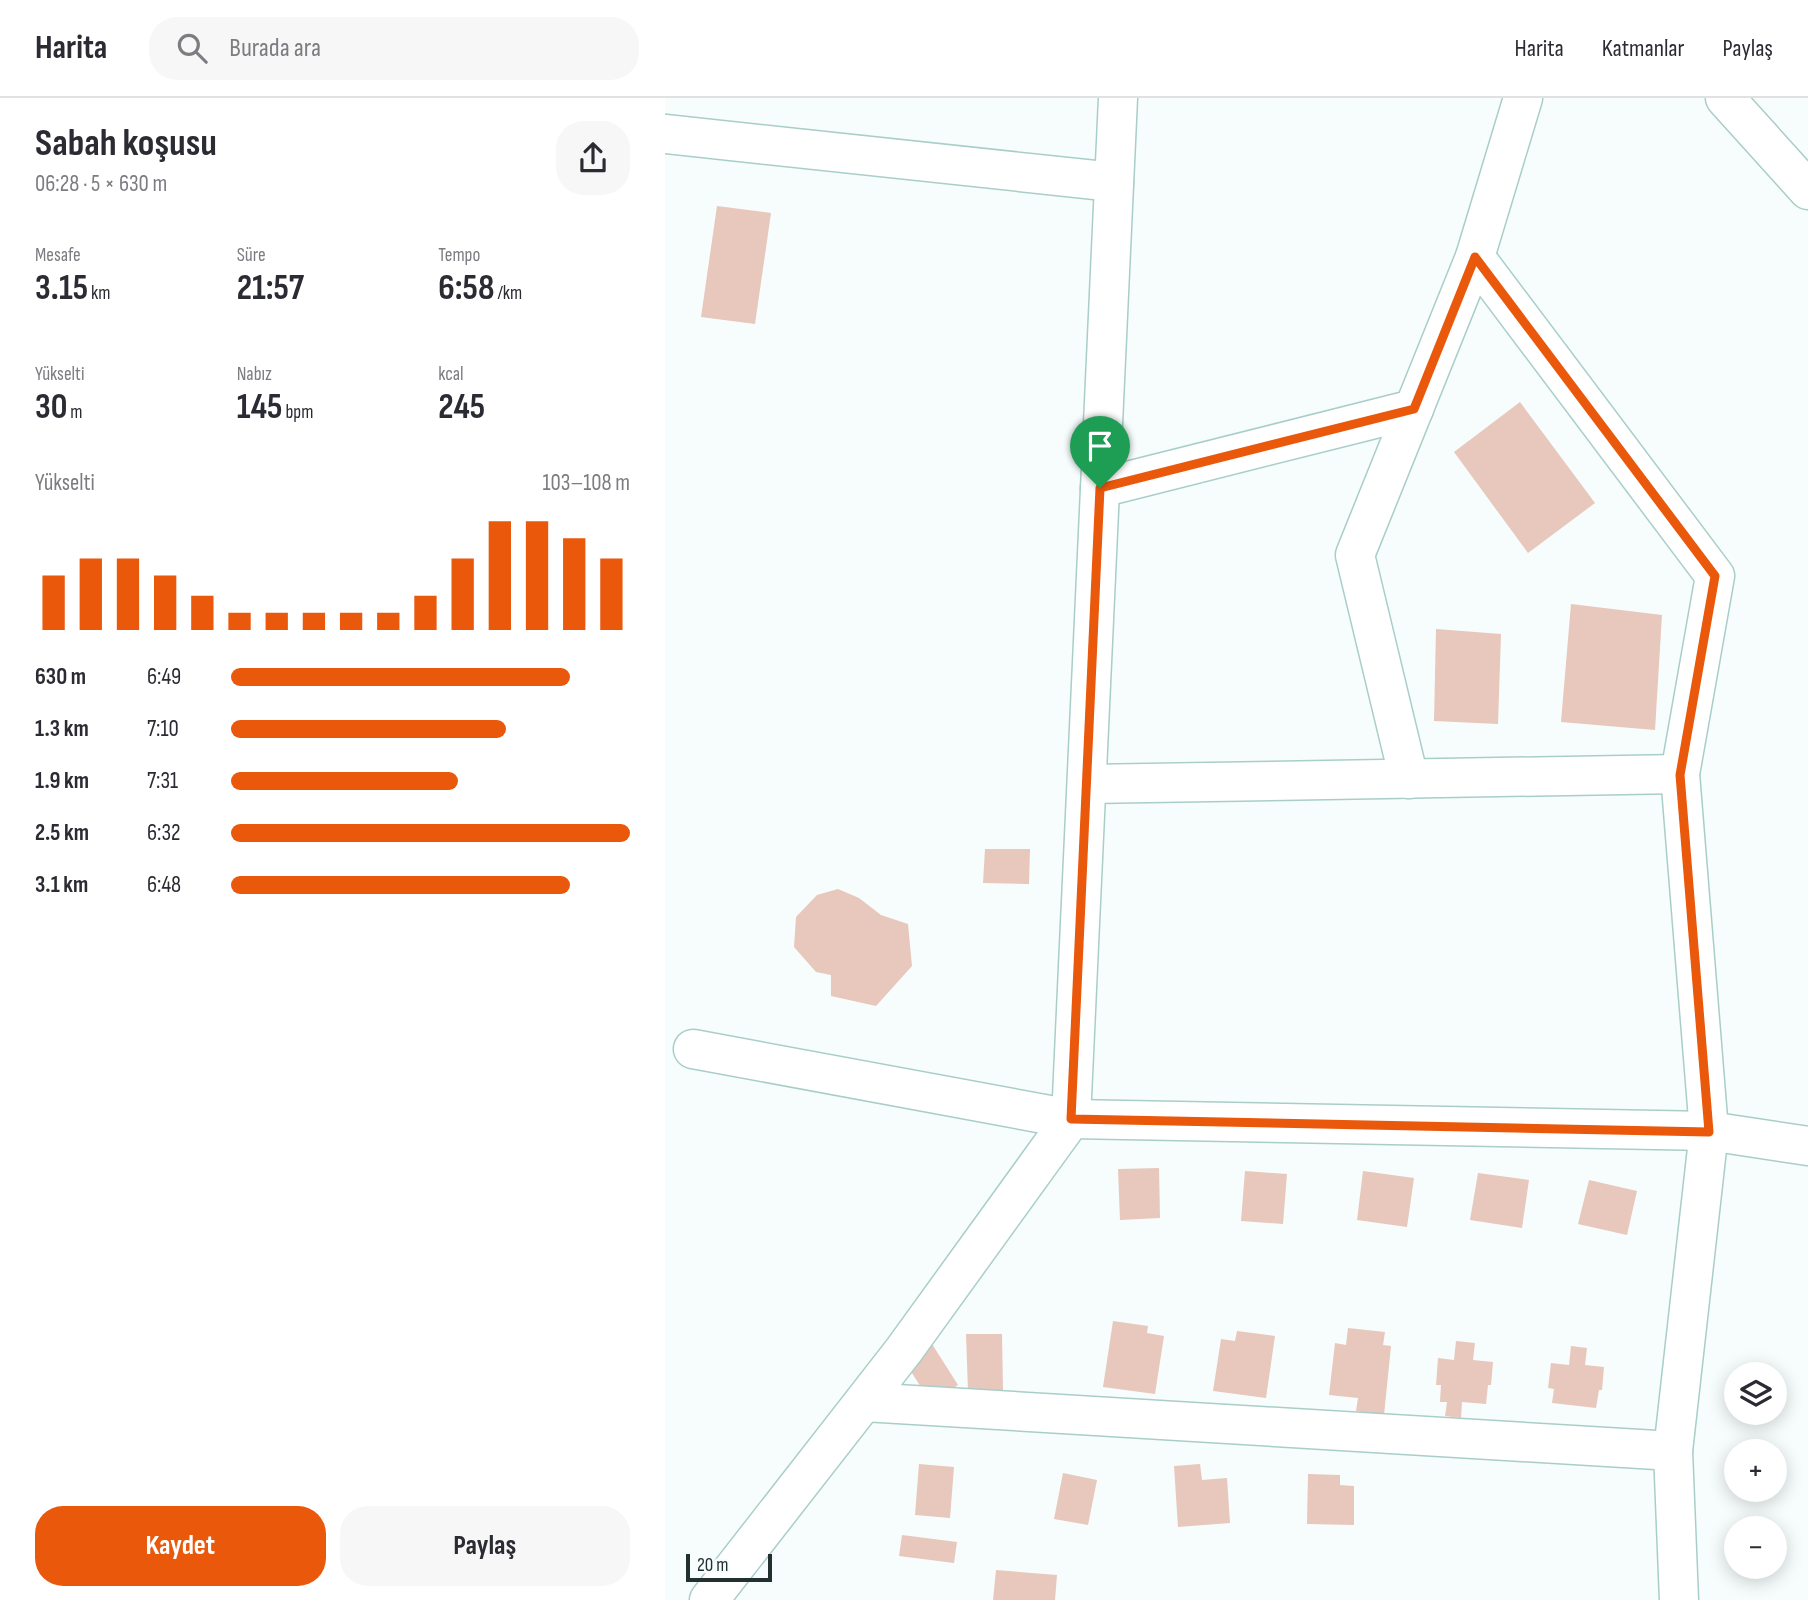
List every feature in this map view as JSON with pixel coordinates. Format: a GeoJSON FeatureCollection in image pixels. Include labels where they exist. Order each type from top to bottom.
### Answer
{"type":"FeatureCollection","features":[{"type":"Feature","properties":{"kind":"street"},"geometry":{"type":"LineString","coordinates":[[709,1600],[904,1350],[1071,1119],[1118,98]]}},
{"type":"Feature","properties":{"kind":"street"},"geometry":{"type":"LineString","coordinates":[[1409,779],[1355,555],[1475,257],[1523,98]]}},
{"type":"Feature","properties":{"kind":"street"},"geometry":{"type":"LineString","coordinates":[[1725,98],[1808,190]]}},
{"type":"Feature","properties":{"kind":"street"},"geometry":{"type":"LineString","coordinates":[[665,134],[1114,182]]}},
{"type":"Feature","properties":{"kind":"street"},"geometry":{"type":"LineString","coordinates":[[1475,257],[1715,576],[1680,775],[1709,1132],[1672,1451],[1679,1600]]}},
{"type":"Feature","properties":{"kind":"street"},"geometry":{"type":"LineString","coordinates":[[1100,488],[1414,409]]}},
{"type":"Feature","properties":{"kind":"street"},"geometry":{"type":"LineString","coordinates":[[1087,784],[1680,775]]}},
{"type":"Feature","properties":{"kind":"street"},"geometry":{"type":"LineString","coordinates":[[693,1049],[1071,1119],[1709,1132],[1808,1146]]}},
{"type":"Feature","properties":{"kind":"street"},"geometry":{"type":"LineString","coordinates":[[863,1402],[1672,1451]]}},
{"type":"Feature","properties":{"kind":"building"},"geometry":{"type":"Polygon","coordinates":[[[717,206],[771,213],[755,324],[701,317],[717,206]]]}},
{"type":"Feature","properties":{"kind":"building"},"geometry":{"type":"Polygon","coordinates":[[[1520,402],[1595,503],[1528,553],[1454,452],[1520,402]]]}},
{"type":"Feature","properties":{"kind":"building"},"geometry":{"type":"Polygon","coordinates":[[[1571,604],[1662,615],[1655,730],[1561,722],[1571,604]]]}},
{"type":"Feature","properties":{"kind":"building"},"geometry":{"type":"Polygon","coordinates":[[[1436,629],[1501,634],[1498,724],[1434,721],[1436,629]]]}},
{"type":"Feature","properties":{"kind":"building"},"geometry":{"type":"Polygon","coordinates":[[[985,849],[1030,849],[1029,884],[983,883],[985,849]]]}},
{"type":"Feature","properties":{"kind":"building"},"geometry":{"type":"Polygon","coordinates":[[[838,889],[859,898],[881,915],[908,924],[912,966],[876,1006],[831,996],[831,975],[816,972],[794,947],[796,917],[817,895],[838,889]]]}},
{"type":"Feature","properties":{"kind":"building"},"geometry":{"type":"Polygon","coordinates":[[[1159,1168],[1160,1218],[1120,1220],[1118,1169],[1159,1168]]]}},
{"type":"Feature","properties":{"kind":"building"},"geometry":{"type":"Polygon","coordinates":[[[1245,1171],[1287,1174],[1283,1224],[1241,1221],[1245,1171]]]}},
{"type":"Feature","properties":{"kind":"building"},"geometry":{"type":"Polygon","coordinates":[[[1363,1171],[1414,1178],[1407,1227],[1357,1220],[1363,1171]]]}},
{"type":"Feature","properties":{"kind":"building"},"geometry":{"type":"Polygon","coordinates":[[[1478,1173],[1529,1180],[1522,1228],[1470,1220],[1478,1173]]]}},
{"type":"Feature","properties":{"kind":"building"},"geometry":{"type":"Polygon","coordinates":[[[1589,1180],[1637,1191],[1627,1235],[1578,1224],[1589,1180]]]}},
{"type":"Feature","properties":{"kind":"building"},"geometry":{"type":"Polygon","coordinates":[[[1113,1321],[1148,1326],[1147,1333],[1164,1336],[1155,1394],[1103,1387],[1113,1321]]]}},
{"type":"Feature","properties":{"kind":"building"},"geometry":{"type":"Polygon","coordinates":[[[1348,1328],[1385,1332],[1383,1345],[1391,1346],[1384,1415],[1356,1411],[1358,1398],[1329,1395],[1335,1343],[1346,1345],[1348,1328]]]}},
{"type":"Feature","properties":{"kind":"building"},"geometry":{"type":"Polygon","coordinates":[[[1237,1331],[1275,1336],[1266,1398],[1213,1391],[1221,1339],[1235,1341],[1237,1331]]]}},
{"type":"Feature","properties":{"kind":"building"},"geometry":{"type":"Polygon","coordinates":[[[966,1334],[1002,1334],[1003,1390],[968,1391],[966,1334]]]}},
{"type":"Feature","properties":{"kind":"building"},"geometry":{"type":"Polygon","coordinates":[[[1456,1341],[1475,1343],[1473,1360],[1493,1362],[1486,1404],[1462,1402],[1461,1418],[1445,1416],[1447,1402],[1440,1402],[1441,1385],[1436,1385],[1438,1358],[1454,1360],[1456,1341]]]}},
{"type":"Feature","properties":{"kind":"building"},"geometry":{"type":"Polygon","coordinates":[[[932,1344],[958,1385],[931,1403],[905,1362],[932,1344]]]}},
{"type":"Feature","properties":{"kind":"building"},"geometry":{"type":"Polygon","coordinates":[[[1571,1346],[1587,1348],[1585,1365],[1604,1367],[1602,1390],[1599,1390],[1596,1408],[1552,1403],[1554,1389],[1548,1388],[1551,1363],[1569,1365],[1571,1346]]]}},
{"type":"Feature","properties":{"kind":"building"},"geometry":{"type":"Polygon","coordinates":[[[919,1464],[954,1467],[950,1518],[915,1515],[919,1464]]]}},
{"type":"Feature","properties":{"kind":"building"},"geometry":{"type":"Polygon","coordinates":[[[1200,1464],[1202,1480],[1227,1478],[1230,1523],[1178,1527],[1174,1466],[1200,1464]]]}},
{"type":"Feature","properties":{"kind":"building"},"geometry":{"type":"Polygon","coordinates":[[[1063,1473],[1097,1480],[1088,1525],[1054,1519],[1063,1473]]]}},
{"type":"Feature","properties":{"kind":"building"},"geometry":{"type":"Polygon","coordinates":[[[1308,1474],[1340,1475],[1340,1485],[1354,1486],[1354,1525],[1307,1524],[1308,1474]]]}},
{"type":"Feature","properties":{"kind":"building"},"geometry":{"type":"Polygon","coordinates":[[[902,1535],[957,1542],[954,1563],[899,1556],[902,1535]]]}},
{"type":"Feature","properties":{"kind":"building"},"geometry":{"type":"Polygon","coordinates":[[[996,1570],[1057,1575],[1055,1600],[993,1600],[996,1570]]]}},
{"type":"Feature","properties":{"kind":"route"},"geometry":{"type":"LineString","coordinates":[[1475,257],[1715,576],[1680,775],[1709,1132],[1071,1119],[1100,488],[1414,409],[1475,257]]}}]}
